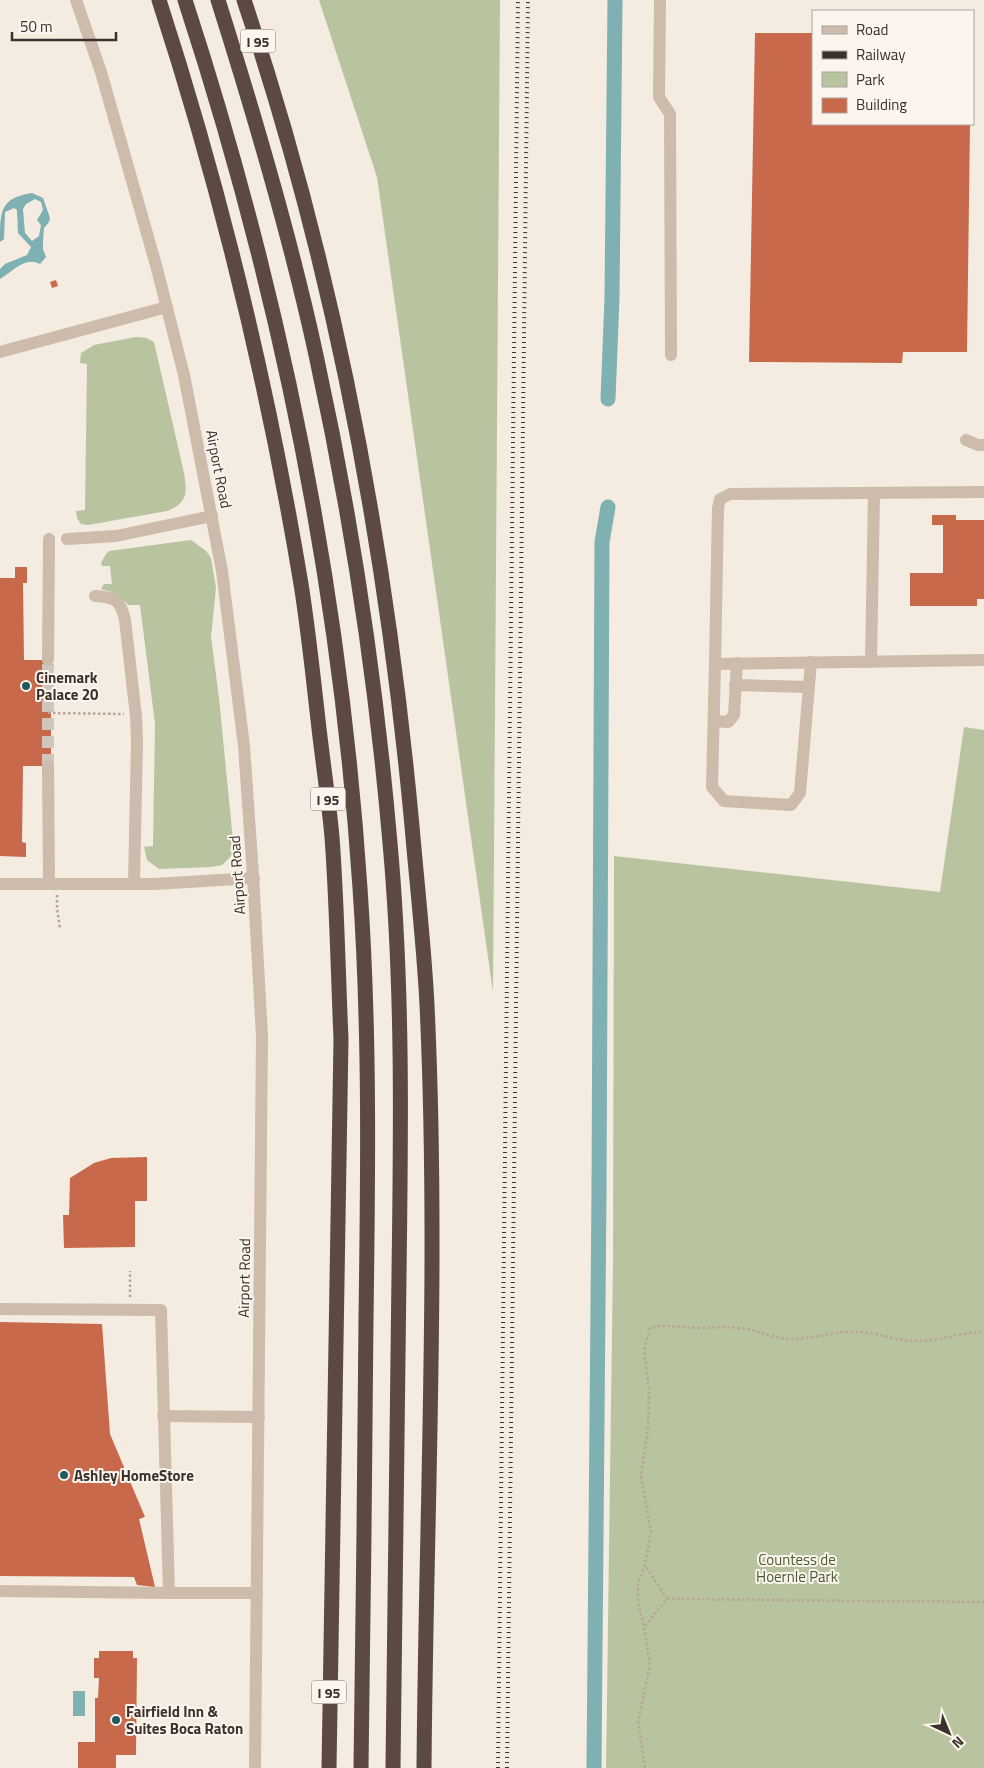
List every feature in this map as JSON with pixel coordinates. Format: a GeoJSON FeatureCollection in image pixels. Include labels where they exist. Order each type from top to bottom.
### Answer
{"type":"FeatureCollection","features":[{"type":"Feature","properties":{"kind":"highway","name":"I 95"},"geometry":{"type":"LineString","coordinates":[[159,0],[185,82],[229,236],[264,385],[284,483],[301,584],[315,685],[331,829],[338,935],[341,1039],[328,1768]]}},
{"type":"Feature","properties":{"kind":"highway"},"geometry":{"type":"LineString","coordinates":[[185,0],[241,186],[267,286],[298,426],[332,624],[352,787],[363,939],[368,1092],[361,1768]]}},
{"type":"Feature","properties":{"kind":"highway"},"geometry":{"type":"LineString","coordinates":[[218,0],[252,106],[316,352],[345,506],[364,626],[391,846],[398,975],[401,1127],[393,1768]]}},
{"type":"Feature","properties":{"kind":"highway","name":"I 95"},"geometry":{"type":"LineString","coordinates":[[244,0],[271,82],[320,262],[354,412],[389,622],[404,737],[427,1003],[432,1205],[424,1768]]}},
{"type":"Feature","properties":{"kind":"highway"},"geometry":{"type":"LineString","coordinates":[[252,0],[271,82]]}},
{"type":"Feature","properties":{"kind":"street","name":"Airport Road"},"geometry":{"type":"LineString","coordinates":[[76,0],[101,72],[167,307],[184,375],[222,570],[243,737],[254,878],[262,1046],[254,1768]]}},
{"type":"Feature","properties":{"kind":"street"},"geometry":{"type":"LineString","coordinates":[[660,0],[660,97],[670,114],[672,355]]}},
{"type":"Feature","properties":{"kind":"street"},"geometry":{"type":"LineString","coordinates":[[0,352],[167,307]]}},
{"type":"Feature","properties":{"kind":"street"},"geometry":{"type":"LineString","coordinates":[[966,440],[984,446]]}},
{"type":"Feature","properties":{"kind":"street"},"geometry":{"type":"LineString","coordinates":[[810,662],[800,794],[791,805],[724,801],[712,788],[718,508],[720,499],[730,494],[984,492]]}},
{"type":"Feature","properties":{"kind":"street"},"geometry":{"type":"LineString","coordinates":[[871,662],[874,493]]}},
{"type":"Feature","properties":{"kind":"street"},"geometry":{"type":"LineString","coordinates":[[67,538],[116,536],[212,516]]}},
{"type":"Feature","properties":{"kind":"street"},"geometry":{"type":"LineString","coordinates":[[48,660],[50,539]]}},
{"type":"Feature","properties":{"kind":"street"},"geometry":{"type":"LineString","coordinates":[[96,596],[112,598],[120,605],[123,611],[136,714],[134,884]]}},
{"type":"Feature","properties":{"kind":"street"},"geometry":{"type":"LineString","coordinates":[[714,664],[984,660]]}},
{"type":"Feature","properties":{"kind":"street"},"geometry":{"type":"LineString","coordinates":[[714,721],[728,722],[734,715],[737,663]]}},
{"type":"Feature","properties":{"kind":"street"},"geometry":{"type":"LineString","coordinates":[[735,685],[808,687]]}},
{"type":"Feature","properties":{"kind":"street"},"geometry":{"type":"LineString","coordinates":[[48,766],[54,884]]}},
{"type":"Feature","properties":{"kind":"street"},"geometry":{"type":"LineString","coordinates":[[0,884],[134,884],[254,878]]}},
{"type":"Feature","properties":{"kind":"street"},"geometry":{"type":"LineString","coordinates":[[0,1309],[162,1310],[163,1416],[169,1593]]}},
{"type":"Feature","properties":{"kind":"street"},"geometry":{"type":"LineString","coordinates":[[163,1416],[259,1417]]}},
{"type":"Feature","properties":{"kind":"street"},"geometry":{"type":"LineString","coordinates":[[0,1590],[257,1593]]}},
{"type":"Feature","properties":{"kind":"path"},"geometry":{"type":"LineString","coordinates":[[48,713],[136,714]]}},
{"type":"Feature","properties":{"kind":"path"},"geometry":{"type":"LineString","coordinates":[[54,884],[60,929]]}},
{"type":"Feature","properties":{"kind":"path"},"geometry":{"type":"LineString","coordinates":[[130,1271],[130,1310]]}},
{"type":"Feature","properties":{"kind":"path"},"geometry":{"type":"LineString","coordinates":[[645,1768],[638,1722],[650,1665],[638,1602],[638,1583],[645,1565],[651,1532],[641,1476],[648,1427],[649,1390],[644,1350],[650,1328],[659,1325],[672,1325],[689,1328],[742,1328],[772,1337],[796,1339],[837,1332],[861,1332],[912,1341],[984,1332]]}},
{"type":"Feature","properties":{"kind":"path"},"geometry":{"type":"LineString","coordinates":[[645,1565],[667,1599]]}},
{"type":"Feature","properties":{"kind":"path"},"geometry":{"type":"LineString","coordinates":[[667,1599],[984,1602]]}},
{"type":"Feature","properties":{"kind":"path"},"geometry":{"type":"LineString","coordinates":[[644,1627],[667,1599]]}},
{"type":"Feature","properties":{"kind":"green space"},"geometry":{"type":"Polygon","coordinates":[[[319,0],[500,0],[493,992],[377,177],[319,0]]]}},
{"type":"Feature","properties":{"kind":"green space"},"geometry":{"type":"Polygon","coordinates":[[[136,337],[146,338],[154,342],[184,473],[186,486],[184,496],[179,504],[167,511],[88,525],[81,524],[77,518],[76,511],[85,510],[87,364],[80,363],[81,353],[94,345],[136,337]]]}},
{"type":"Feature","properties":{"kind":"green space"},"geometry":{"type":"Polygon","coordinates":[[[191,540],[206,551],[211,558],[216,588],[211,637],[233,841],[230,851],[234,853],[222,865],[159,869],[147,860],[144,847],[153,846],[155,724],[140,605],[128,605],[116,594],[101,589],[104,584],[112,584],[110,566],[102,566],[101,563],[109,551],[191,540]]]}},
{"type":"Feature","properties":{"kind":"green space","name":"Countess de Hoernle Park"},"geometry":{"type":"Polygon","coordinates":[[[964,727],[984,730],[984,1768],[606,1768],[613,1262],[614,856],[940,892],[964,727]]]}},
{"type":"Feature","properties":{"kind":"water"},"geometry":{"type":"Polygon","coordinates":[[[32,193],[43,198],[50,218],[44,228],[43,249],[46,257],[40,264],[34,262],[24,263],[0,279],[0,269],[5,264],[27,255],[31,247],[18,233],[17,210],[14,208],[5,212],[4,239],[0,242],[0,222],[4,208],[14,198],[32,193]],[[35,199],[26,204],[23,209],[25,233],[32,241],[39,236],[41,225],[37,220],[43,210],[41,202],[35,199]]]}},
{"type":"Feature","properties":{"kind":"water"},"geometry":{"type":"Polygon","coordinates":[[[73,1691],[85,1691],[85,1716],[73,1716],[73,1691]]]}},
{"type":"Feature","properties":{"kind":"building"},"geometry":{"type":"Polygon","coordinates":[[[755,33],[812,33],[812,125],[970,125],[967,352],[903,352],[902,363],[749,362],[755,33]]]}},
{"type":"Feature","properties":{"kind":"building"},"geometry":{"type":"Polygon","coordinates":[[[56,280],[58,286],[52,288],[50,282],[56,280]]]}},
{"type":"Feature","properties":{"kind":"building"},"geometry":{"type":"Polygon","coordinates":[[[932,515],[956,515],[956,520],[984,520],[984,599],[977,599],[977,606],[910,606],[910,573],[943,573],[943,525],[932,525],[932,515]]]}},
{"type":"Feature","properties":{"kind":"building","name":"Cinemark Palace 20"},"geometry":{"type":"Polygon","coordinates":[[[15,567],[27,567],[27,583],[23,583],[24,660],[51,660],[51,766],[23,766],[22,842],[26,843],[26,857],[0,856],[0,578],[15,578],[15,567]]]}},
{"type":"Feature","properties":{"kind":"building"},"geometry":{"type":"Polygon","coordinates":[[[147,1157],[147,1201],[135,1201],[135,1247],[64,1248],[63,1215],[69,1215],[70,1178],[94,1163],[111,1158],[147,1157]]]}},
{"type":"Feature","properties":{"kind":"building","name":"Ashley HomeStore"},"geometry":{"type":"Polygon","coordinates":[[[0,1322],[102,1324],[110,1434],[145,1517],[139,1519],[155,1587],[137,1585],[134,1577],[0,1576],[0,1322]]]}},
{"type":"Feature","properties":{"kind":"building","name":"Fairfield Inn & Suites Boca Raton"},"geometry":{"type":"Polygon","coordinates":[[[99,1651],[133,1651],[133,1658],[137,1658],[136,1755],[116,1755],[116,1768],[78,1768],[78,1742],[95,1742],[95,1698],[98,1698],[99,1678],[94,1678],[94,1658],[99,1658],[99,1651]]]}},
{"type":"Feature","properties":{"kind":"waterway"},"geometry":{"type":"LineString","coordinates":[[608,399],[612,298],[615,0]]}},
{"type":"Feature","properties":{"kind":"waterway"},"geometry":{"type":"LineString","coordinates":[[594,1768],[602,542],[608,507]]}},
{"type":"Feature","properties":{"kind":"tunnel"},"geometry":{"type":"LineString","coordinates":[[48,660],[48,766]]}},
{"type":"Feature","properties":{"kind":"railway"},"geometry":{"type":"LineString","coordinates":[[498,1768],[518,0]]}},
{"type":"Feature","properties":{"kind":"railway"},"geometry":{"type":"LineString","coordinates":[[507,1768],[528,0]]}},
{"type":"Feature","properties":{"kind":"place","name":"Cinemark Palace 20"},"geometry":{"type":"Point","coordinates":[26,686]}},
{"type":"Feature","properties":{"kind":"place","name":"Ashley HomeStore"},"geometry":{"type":"Point","coordinates":[64,1475]}},
{"type":"Feature","properties":{"kind":"place","name":"Fairfield Inn & Suites Boca Raton"},"geometry":{"type":"Point","coordinates":[116,1720]}}]}
